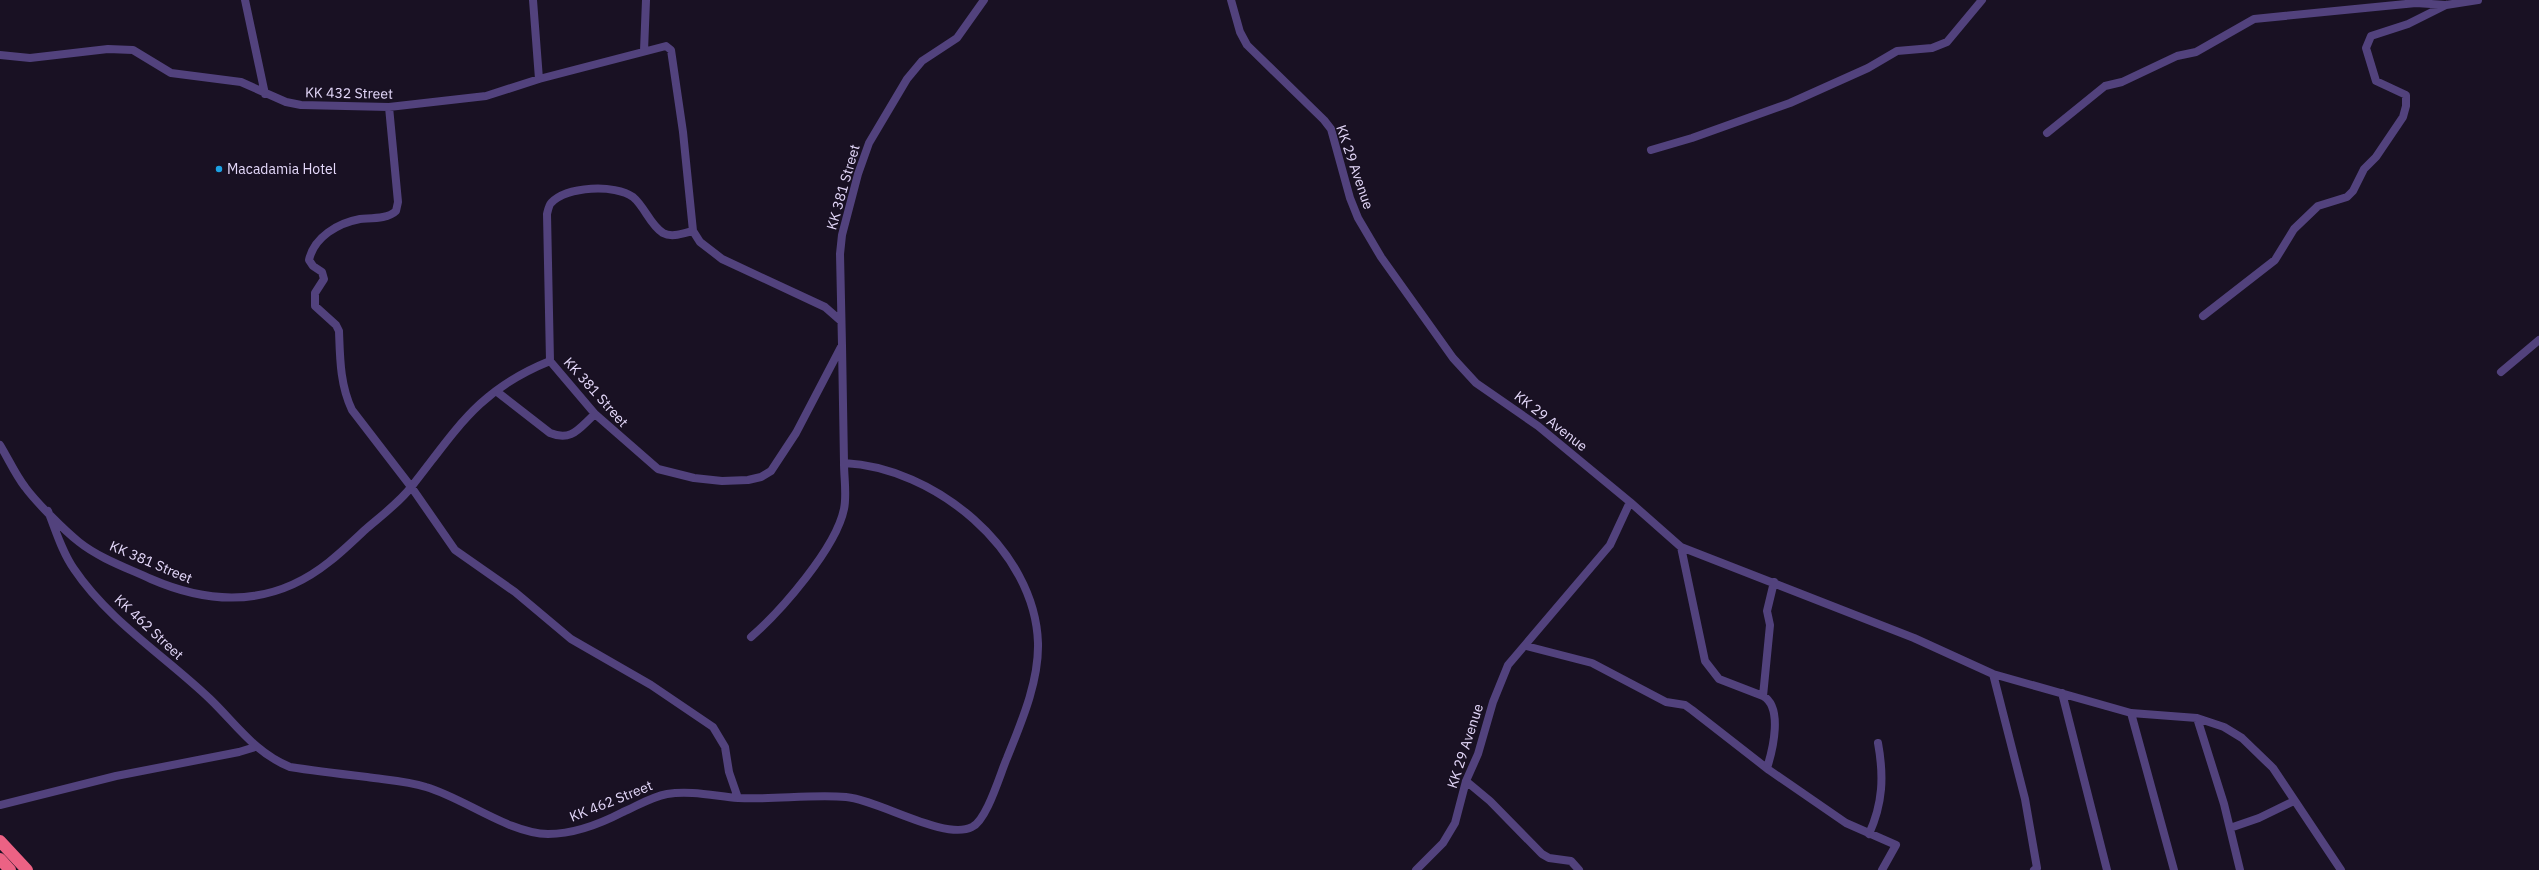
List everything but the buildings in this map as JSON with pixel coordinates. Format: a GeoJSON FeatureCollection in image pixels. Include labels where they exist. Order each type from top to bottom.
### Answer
{"type":"FeatureCollection","features":[{"type":"Feature","properties":{"kind":"highway"},"geometry":{"type":"LineString","coordinates":[[0,841],[27,870]]}},
{"type":"Feature","properties":{"kind":"highway"},"geometry":{"type":"LineString","coordinates":[[0,860],[10,870]]}},
{"type":"Feature","properties":{"kind":"street"},"geometry":{"type":"LineString","coordinates":[[245,0],[265,94]]}},
{"type":"Feature","properties":{"kind":"street"},"geometry":{"type":"LineString","coordinates":[[533,0],[539,79]]}},
{"type":"Feature","properties":{"kind":"street"},"geometry":{"type":"LineString","coordinates":[[644,51],[646,0]]}},
{"type":"Feature","properties":{"kind":"street","name":"KK 381 Street"},"geometry":{"type":"LineString","coordinates":[[0,445],[25,487],[79,542],[133,571],[194,594],[225,599],[245,598],[303,578],[328,563],[412,488],[447,438],[473,410],[496,391],[525,371],[550,361],[595,414],[648,462],[670,474],[722,481],[748,480],[761,477],[771,471],[784,454],[842,346],[840,254],[842,235],[858,174],[869,143],[906,79],[922,61],[957,38],[984,0]]}},
{"type":"Feature","properties":{"kind":"street","name":"KK 29 Avenue"},"geometry":{"type":"LineString","coordinates":[[1231,0],[1240,32],[1247,45],[1331,129],[1350,198],[1358,218],[1381,257],[1453,358],[1476,383],[1538,426],[1630,502],[1610,545],[1581,582],[1535,632],[1526,646],[1508,666],[1466,781],[1455,823],[1449,836],[1416,870]]}},
{"type":"Feature","properties":{"kind":"street"},"geometry":{"type":"LineString","coordinates":[[1651,150],[1692,138],[1790,102],[1862,71],[1898,51],[1940,46],[1951,38],[1982,0]]}},
{"type":"Feature","properties":{"kind":"street"},"geometry":{"type":"LineString","coordinates":[[2047,133],[2105,86],[2122,82],[2177,56],[2196,52],[2254,19],[2416,3],[2446,5],[2478,0]]}},
{"type":"Feature","properties":{"kind":"street"},"geometry":{"type":"LineString","coordinates":[[2203,316],[2275,260],[2294,229],[2318,206],[2347,197],[2354,191],[2364,168],[2376,157],[2396,128],[2406,106],[2406,95],[2376,81],[2367,52],[2366,42],[2371,36],[2408,24],[2446,5]]}},
{"type":"Feature","properties":{"kind":"street","name":"KK 432 Street"},"geometry":{"type":"LineString","coordinates":[[0,55],[30,58],[108,49],[133,50],[172,73],[191,77],[241,82],[265,94],[301,105],[389,107],[486,96],[539,79],[666,46],[671,50],[683,132],[693,232]]}},
{"type":"Feature","properties":{"kind":"street"},"geometry":{"type":"LineString","coordinates":[[389,107],[398,202],[396,211],[386,215],[351,221],[336,227],[314,245],[310,260],[313,266],[322,272],[324,278],[315,293],[314,306],[336,325],[339,331],[345,396],[356,417],[412,488],[455,550],[515,592],[571,639],[651,686],[713,727],[725,747],[729,772],[738,798]]}},
{"type":"Feature","properties":{"kind":"street"},"geometry":{"type":"LineString","coordinates":[[550,361],[547,214],[550,203],[560,196],[591,188],[609,189],[633,197],[663,232],[674,236],[693,232],[700,242],[722,259],[825,307],[841,321]]}},
{"type":"Feature","properties":{"kind":"street"},"geometry":{"type":"LineString","coordinates":[[2501,372],[2539,340]]}},
{"type":"Feature","properties":{"kind":"street"},"geometry":{"type":"LineString","coordinates":[[751,637],[765,625],[798,587],[835,533],[844,508],[842,346]]}},
{"type":"Feature","properties":{"kind":"street"},"geometry":{"type":"LineString","coordinates":[[496,391],[550,433],[558,437],[570,436],[595,414]]}},
{"type":"Feature","properties":{"kind":"street","name":"KK 462 Street"},"geometry":{"type":"LineString","coordinates":[[48,511],[63,550],[74,570],[89,588],[124,624],[210,698],[255,747],[277,762],[290,767],[411,782],[431,788],[535,833],[564,833],[575,831],[668,794],[688,793],[738,798],[850,798],[888,808],[938,827],[955,830],[971,828],[983,816],[1017,732],[1033,682],[1038,643],[1029,600],[1020,577],[995,540],[947,499],[917,481],[893,471],[868,464],[844,463]]}},
{"type":"Feature","properties":{"kind":"street"},"geometry":{"type":"LineString","coordinates":[[1630,502],[1681,547],[1774,582],[1914,638],[1993,674],[2131,712],[2197,718],[2224,727],[2242,738],[2273,768],[2341,870]]}},
{"type":"Feature","properties":{"kind":"street"},"geometry":{"type":"LineString","coordinates":[[1681,547],[1705,661],[1719,678],[1762,696],[1769,700],[1773,706],[1775,744],[1767,768]]}},
{"type":"Feature","properties":{"kind":"street"},"geometry":{"type":"LineString","coordinates":[[1762,696],[1770,625],[1767,611],[1774,582]]}},
{"type":"Feature","properties":{"kind":"street"},"geometry":{"type":"LineString","coordinates":[[1526,646],[1592,664],[1666,702],[1684,705],[1704,718],[1767,768],[1846,823],[1896,845],[1882,870]]}},
{"type":"Feature","properties":{"kind":"street"},"geometry":{"type":"LineString","coordinates":[[1993,674],[2025,799],[2037,868],[2034,870]]}},
{"type":"Feature","properties":{"kind":"street"},"geometry":{"type":"LineString","coordinates":[[2062,693],[2107,870]]}},
{"type":"Feature","properties":{"kind":"street"},"geometry":{"type":"LineString","coordinates":[[2131,712],[2174,870]]}},
{"type":"Feature","properties":{"kind":"street"},"geometry":{"type":"LineString","coordinates":[[2197,718],[2230,828],[2240,870]]}},
{"type":"Feature","properties":{"kind":"street"},"geometry":{"type":"LineString","coordinates":[[1869,834],[1877,816],[1882,797],[1882,766],[1878,744]]}},
{"type":"Feature","properties":{"kind":"street"},"geometry":{"type":"LineString","coordinates":[[0,805],[116,776],[239,752],[255,747]]}},
{"type":"Feature","properties":{"kind":"street"},"geometry":{"type":"LineString","coordinates":[[1466,781],[1490,801],[1542,854],[1549,858],[1571,861],[1579,870]]}},
{"type":"Feature","properties":{"kind":"street"},"geometry":{"type":"LineString","coordinates":[[2230,828],[2260,818],[2294,801]]}},
{"type":"Feature","properties":{"kind":"place","name":"Macadamia Hotel"},"geometry":{"type":"Point","coordinates":[219,169]}}]}
